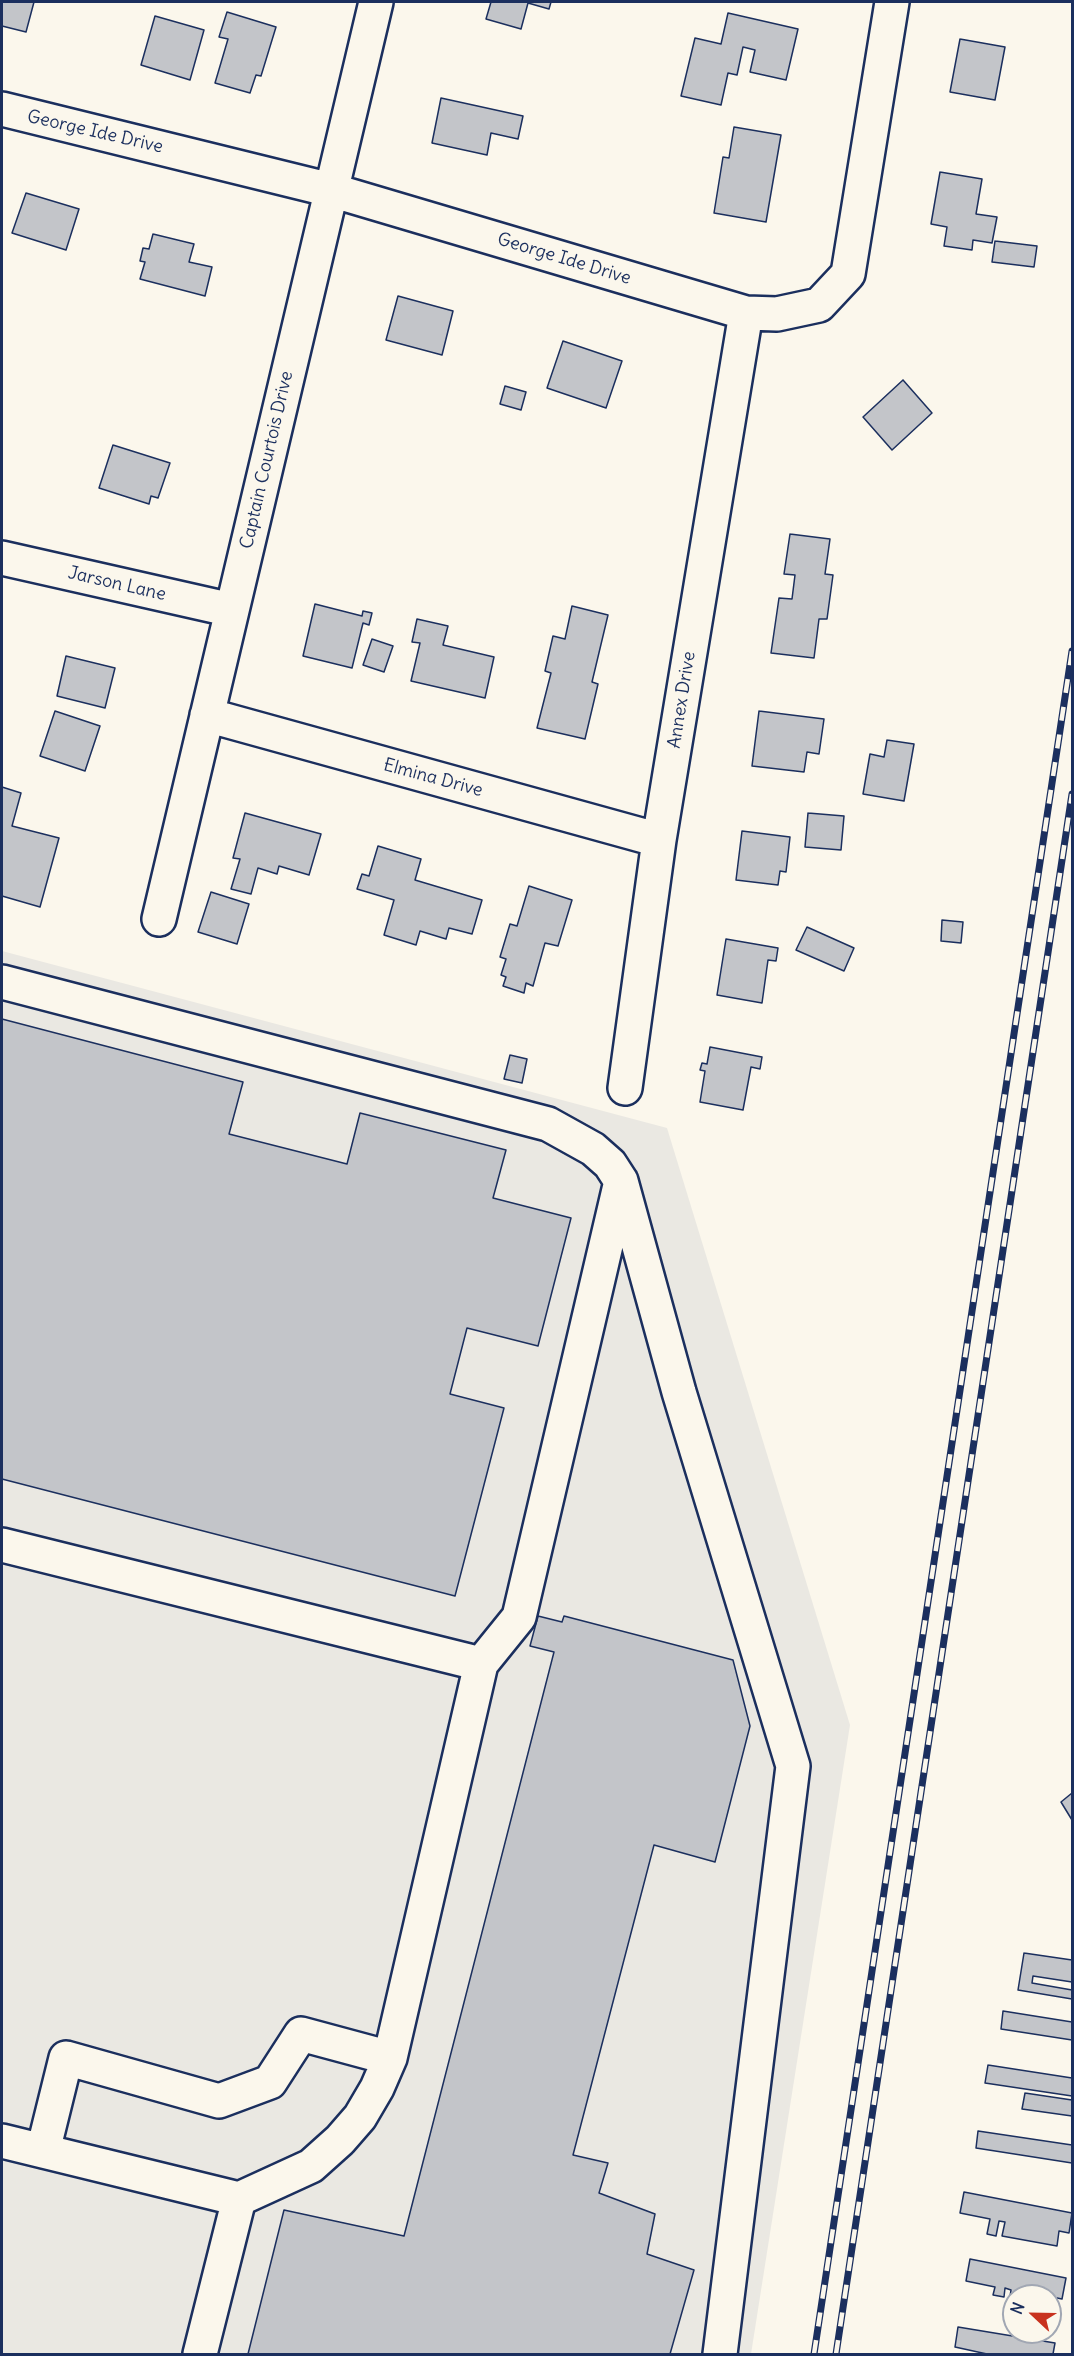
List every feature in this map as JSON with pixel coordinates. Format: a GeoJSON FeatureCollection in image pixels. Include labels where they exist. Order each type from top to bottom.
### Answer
{"type":"FeatureCollection","features":[{"type":"Feature","properties":{"kind":"street","name":"Captain Courtois Drive"},"geometry":{"type":"LineString","coordinates":[[159,919],[376,2]]}},
{"type":"Feature","properties":{"kind":"street","name":"George Ide Drive"},"geometry":{"type":"LineString","coordinates":[[2,109],[331,190],[746,313],[777,314],[819,305],[848,274],[892,2]]}},
{"type":"Feature","properties":{"kind":"street","name":"Annex Drive"},"geometry":{"type":"LineString","coordinates":[[625,1088],[659,840],[746,313]]}},
{"type":"Feature","properties":{"kind":"street","name":"Jarson Lane"},"geometry":{"type":"LineString","coordinates":[[2,558],[232,610]]}},
{"type":"Feature","properties":{"kind":"street","name":"Elmina Drive"},"geometry":{"type":"LineString","coordinates":[[207,716],[659,840]]}},
{"type":"Feature","properties":{"kind":"street"},"geometry":{"type":"LineString","coordinates":[[2,981],[548,1124],[593,1149],[610,1164],[621,1181],[679,1392],[792,1766],[720,2355]]}},
{"type":"Feature","properties":{"kind":"street"},"geometry":{"type":"LineString","coordinates":[[2,2141],[239,2199],[304,2170],[340,2140],[360,2117],[377,2088],[390,2058],[481,1664],[519,1617],[621,1181]]}},
{"type":"Feature","properties":{"kind":"street"},"geometry":{"type":"LineString","coordinates":[[2,1545],[481,1664]]}},
{"type":"Feature","properties":{"kind":"street"},"geometry":{"type":"LineString","coordinates":[[43,2151],[66,2058],[219,2101],[270,2082],[301,2034],[390,2058]]}},
{"type":"Feature","properties":{"kind":"street"},"geometry":{"type":"LineString","coordinates":[[200,2355],[239,2199]]}},
{"type":"Feature","properties":{"kind":"shaded area"},"geometry":{"type":"Polygon","coordinates":[[[2,951],[667,1128],[850,1725],[751,2354],[2,2354],[2,951]]]}},
{"type":"Feature","properties":{"kind":"building"},"geometry":{"type":"Polygon","coordinates":[[[2,2],[34,2],[26,32],[2,26],[2,2]]]}},
{"type":"Feature","properties":{"kind":"building"},"geometry":{"type":"Polygon","coordinates":[[[491,2],[551,2],[549,9],[528,3],[521,29],[486,19],[491,2]]]}},
{"type":"Feature","properties":{"kind":"building"},"geometry":{"type":"Polygon","coordinates":[[[227,12],[276,27],[261,76],[256,75],[250,93],[215,83],[228,39],[219,37],[227,12]]]}},
{"type":"Feature","properties":{"kind":"building"},"geometry":{"type":"Polygon","coordinates":[[[728,13],[798,29],[786,80],[750,72],[755,50],[743,47],[737,75],[728,73],[721,105],[681,96],[695,38],[721,44],[728,13]]]}},
{"type":"Feature","properties":{"kind":"building"},"geometry":{"type":"Polygon","coordinates":[[[155,16],[204,30],[190,80],[141,65],[155,16]]]}},
{"type":"Feature","properties":{"kind":"building"},"geometry":{"type":"Polygon","coordinates":[[[960,39],[1005,47],[995,100],[950,92],[960,39]]]}},
{"type":"Feature","properties":{"kind":"building"},"geometry":{"type":"Polygon","coordinates":[[[441,98],[523,116],[518,139],[491,133],[487,155],[432,143],[441,98]]]}},
{"type":"Feature","properties":{"kind":"building"},"geometry":{"type":"Polygon","coordinates":[[[734,127],[781,135],[766,222],[714,213],[723,157],[729,158],[734,127]]]}},
{"type":"Feature","properties":{"kind":"building"},"geometry":{"type":"Polygon","coordinates":[[[940,172],[982,179],[976,214],[997,217],[992,243],[973,240],[972,250],[944,246],[947,227],[931,224],[940,172]]]}},
{"type":"Feature","properties":{"kind":"building"},"geometry":{"type":"Polygon","coordinates":[[[26,193],[79,209],[66,250],[12,233],[26,193]]]}},
{"type":"Feature","properties":{"kind":"building"},"geometry":{"type":"Polygon","coordinates":[[[153,234],[194,244],[189,262],[212,267],[205,296],[140,279],[145,262],[140,261],[143,248],[149,249],[153,234]]]}},
{"type":"Feature","properties":{"kind":"building"},"geometry":{"type":"Polygon","coordinates":[[[995,241],[1037,246],[1034,267],[992,262],[995,241]]]}},
{"type":"Feature","properties":{"kind":"building"},"geometry":{"type":"Polygon","coordinates":[[[398,296],[453,311],[442,355],[386,340],[398,296]]]}},
{"type":"Feature","properties":{"kind":"building"},"geometry":{"type":"Polygon","coordinates":[[[563,341],[622,361],[606,408],[547,388],[563,341]]]}},
{"type":"Feature","properties":{"kind":"building"},"geometry":{"type":"Polygon","coordinates":[[[903,380],[932,413],[892,450],[863,417],[903,380]]]}},
{"type":"Feature","properties":{"kind":"building"},"geometry":{"type":"Polygon","coordinates":[[[505,386],[526,392],[521,410],[500,404],[505,386]]]}},
{"type":"Feature","properties":{"kind":"building"},"geometry":{"type":"Polygon","coordinates":[[[113,445],[170,463],[158,498],[151,496],[149,504],[99,488],[113,445]]]}},
{"type":"Feature","properties":{"kind":"building"},"geometry":{"type":"Polygon","coordinates":[[[790,534],[830,539],[825,574],[833,575],[827,619],[819,619],[814,658],[771,653],[779,598],[792,599],[795,575],[784,574],[790,534]]]}},
{"type":"Feature","properties":{"kind":"building"},"geometry":{"type":"Polygon","coordinates":[[[315,604],[362,616],[363,611],[372,613],[369,625],[363,623],[352,668],[303,656],[315,604]]]}},
{"type":"Feature","properties":{"kind":"building"},"geometry":{"type":"Polygon","coordinates":[[[572,606],[608,615],[592,682],[598,684],[585,739],[537,728],[551,673],[545,671],[553,636],[565,639],[572,606]]]}},
{"type":"Feature","properties":{"kind":"building"},"geometry":{"type":"Polygon","coordinates":[[[417,619],[448,626],[443,645],[494,657],[485,698],[411,681],[420,643],[412,642],[417,619]]]}},
{"type":"Feature","properties":{"kind":"building"},"geometry":{"type":"Polygon","coordinates":[[[372,639],[393,646],[384,672],[363,665],[372,639]]]}},
{"type":"Feature","properties":{"kind":"building"},"geometry":{"type":"Polygon","coordinates":[[[66,656],[115,668],[105,708],[57,696],[66,656]]]}},
{"type":"Feature","properties":{"kind":"building"},"geometry":{"type":"Polygon","coordinates":[[[55,711],[100,726],[85,771],[40,756],[55,711]]]}},
{"type":"Feature","properties":{"kind":"building"},"geometry":{"type":"Polygon","coordinates":[[[759,711],[824,719],[819,754],[807,752],[804,772],[752,766],[759,711]]]}},
{"type":"Feature","properties":{"kind":"building"},"geometry":{"type":"Polygon","coordinates":[[[887,740],[914,744],[904,801],[863,794],[870,754],[884,757],[887,740]]]}},
{"type":"Feature","properties":{"kind":"building"},"geometry":{"type":"Polygon","coordinates":[[[2,787],[21,793],[12,826],[59,838],[40,907],[2,896],[2,787]]]}},
{"type":"Feature","properties":{"kind":"building"},"geometry":{"type":"Polygon","coordinates":[[[245,813],[321,834],[309,875],[279,866],[277,874],[258,868],[251,894],[231,889],[240,859],[233,858],[245,813]]]}},
{"type":"Feature","properties":{"kind":"building"},"geometry":{"type":"Polygon","coordinates":[[[808,813],[844,816],[841,850],[805,847],[808,813]]]}},
{"type":"Feature","properties":{"kind":"building"},"geometry":{"type":"Polygon","coordinates":[[[742,831],[790,837],[786,872],[780,871],[778,885],[736,880],[742,831]]]}},
{"type":"Feature","properties":{"kind":"building"},"geometry":{"type":"Polygon","coordinates":[[[378,846],[421,859],[415,880],[482,900],[472,934],[449,928],[446,939],[420,931],[416,945],[384,935],[394,900],[357,889],[362,874],[369,876],[378,846]]]}},
{"type":"Feature","properties":{"kind":"building"},"geometry":{"type":"Polygon","coordinates":[[[529,886],[572,900],[558,946],[545,943],[533,986],[526,983],[524,993],[503,986],[506,977],[501,975],[506,959],[500,957],[510,924],[517,926],[529,886]]]}},
{"type":"Feature","properties":{"kind":"building"},"geometry":{"type":"Polygon","coordinates":[[[211,892],[249,904],[237,944],[198,932],[211,892]]]}},
{"type":"Feature","properties":{"kind":"building"},"geometry":{"type":"Polygon","coordinates":[[[942,920],[963,922],[961,943],[941,941],[942,920]]]}},
{"type":"Feature","properties":{"kind":"building"},"geometry":{"type":"Polygon","coordinates":[[[807,927],[854,948],[844,971],[796,950],[807,927]]]}},
{"type":"Feature","properties":{"kind":"building"},"geometry":{"type":"Polygon","coordinates":[[[726,939],[778,948],[776,961],[768,960],[762,1003],[717,995],[726,939]]]}},
{"type":"Feature","properties":{"kind":"building"},"geometry":{"type":"Polygon","coordinates":[[[2,1019],[243,1082],[229,1134],[347,1164],[360,1113],[506,1150],[493,1198],[571,1218],[538,1346],[467,1328],[450,1394],[504,1408],[455,1596],[2,1479],[2,1019]]]}},
{"type":"Feature","properties":{"kind":"building"},"geometry":{"type":"Polygon","coordinates":[[[710,1047],[762,1057],[760,1069],[751,1067],[743,1110],[700,1102],[705,1071],[700,1070],[702,1063],[707,1064],[710,1047]]]}},
{"type":"Feature","properties":{"kind":"building"},"geometry":{"type":"Polygon","coordinates":[[[510,1055],[527,1059],[522,1083],[504,1079],[510,1055]]]}},
{"type":"Feature","properties":{"kind":"building"},"geometry":{"type":"Polygon","coordinates":[[[538,1616],[562,1622],[564,1616],[733,1660],[750,1726],[715,1862],[654,1845],[573,2155],[608,2163],[599,2193],[655,2214],[647,2254],[694,2270],[670,2354],[248,2354],[284,2210],[404,2236],[554,1652],[530,1646],[538,1616]]]}},
{"type":"Feature","properties":{"kind":"building"},"geometry":{"type":"Polygon","coordinates":[[[1072,1793],[1072,1820],[1061,1802],[1072,1793]]]}},
{"type":"Feature","properties":{"kind":"building"},"geometry":{"type":"Polygon","coordinates":[[[1024,1953],[1072,1960],[1072,1982],[1033,1976],[1032,1983],[1072,1990],[1072,1999],[1018,1990],[1024,1953]]]}},
{"type":"Feature","properties":{"kind":"building"},"geometry":{"type":"Polygon","coordinates":[[[1003,2011],[1072,2022],[1072,2040],[1001,2029],[1003,2011]]]}},
{"type":"Feature","properties":{"kind":"building"},"geometry":{"type":"Polygon","coordinates":[[[988,2065],[1072,2078],[1072,2096],[985,2083],[988,2065]]]}},
{"type":"Feature","properties":{"kind":"building"},"geometry":{"type":"Polygon","coordinates":[[[1025,2093],[1072,2100],[1072,2116],[1022,2109],[1025,2093]]]}},
{"type":"Feature","properties":{"kind":"building"},"geometry":{"type":"Polygon","coordinates":[[[978,2131],[1072,2145],[1072,2163],[976,2148],[978,2131]]]}},
{"type":"Feature","properties":{"kind":"building"},"geometry":{"type":"Polygon","coordinates":[[[964,2192],[1072,2213],[1069,2233],[1059,2231],[1057,2246],[1002,2236],[1005,2222],[999,2221],[996,2236],[987,2234],[990,2219],[960,2213],[964,2192]]]}},
{"type":"Feature","properties":{"kind":"building"},"geometry":{"type":"Polygon","coordinates":[[[970,2259],[1066,2278],[1062,2299],[1062,2284],[1002,2284],[1002,2297],[993,2295],[995,2287],[966,2281],[970,2259]]]}},
{"type":"Feature","properties":{"kind":"building"},"geometry":{"type":"Polygon","coordinates":[[[958,2327],[1002,2334],[1002,2344],[1055,2344],[1053,2354],[987,2354],[955,2347],[958,2327]]]}},
{"type":"Feature","properties":{"kind":"railway"},"geometry":{"type":"LineString","coordinates":[[814,2354],[1072,651]]}},
{"type":"Feature","properties":{"kind":"railway"},"geometry":{"type":"LineString","coordinates":[[836,2354],[1072,794]]}}]}
